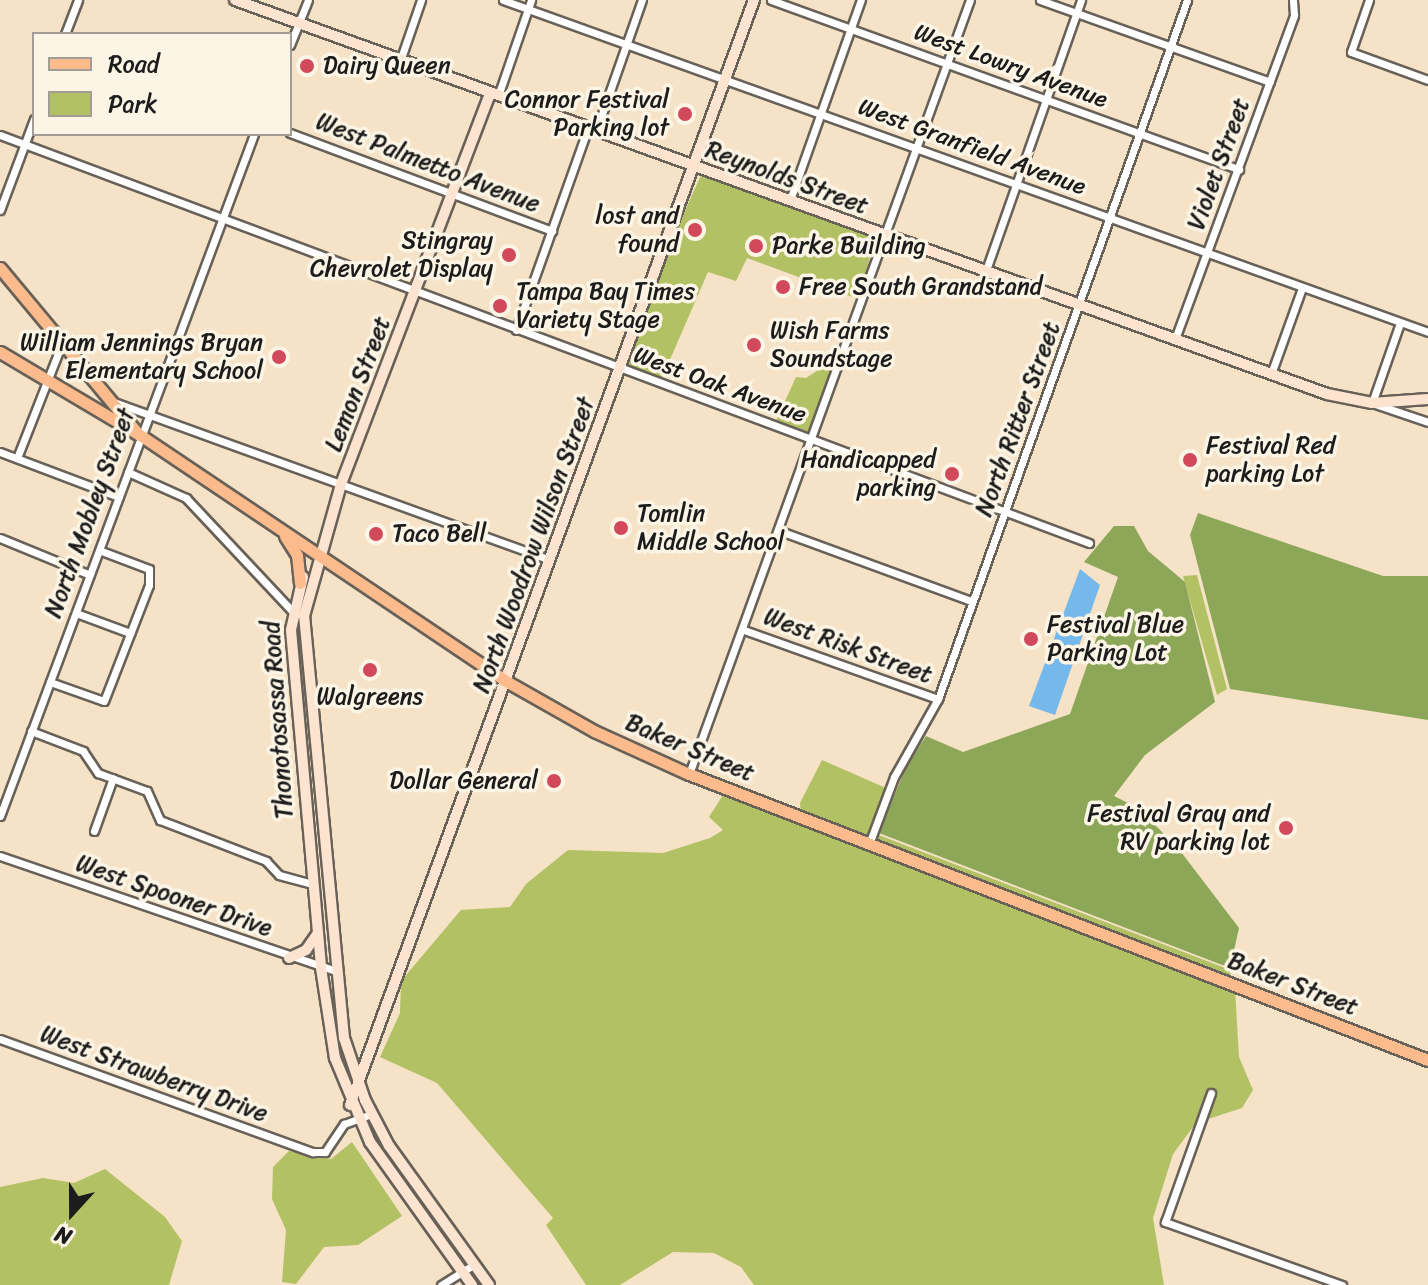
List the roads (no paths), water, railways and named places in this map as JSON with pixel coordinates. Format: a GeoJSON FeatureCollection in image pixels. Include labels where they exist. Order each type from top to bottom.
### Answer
{"type":"FeatureCollection","features":[{"type":"Feature","properties":{"kind":"main road","name":"Reynolds Street"},"geometry":{"type":"LineString","coordinates":[[235,0],[1271,374],[1372,403],[1428,399]]}},
{"type":"Feature","properties":{"kind":"main road","name":"North Woodrow Wilson Street"},"geometry":{"type":"LineString","coordinates":[[350,1105],[754,0]]}},
{"type":"Feature","properties":{"kind":"main road","name":"Lemon Street"},"geometry":{"type":"LineString","coordinates":[[317,555],[451,193],[494,95]]}},
{"type":"Feature","properties":{"kind":"main road"},"geometry":{"type":"LineString","coordinates":[[0,268],[140,435]]}},
{"type":"Feature","properties":{"kind":"main road","name":"Baker Street"},"geometry":{"type":"LineString","coordinates":[[0,352],[48,377],[140,435],[504,680],[594,731],[689,774],[1428,1060]]}},
{"type":"Feature","properties":{"kind":"main road"},"geometry":{"type":"LineString","coordinates":[[283,532],[297,555],[300,583]]}},
{"type":"Feature","properties":{"kind":"main road","name":"Thonotosassa Road"},"geometry":{"type":"LineString","coordinates":[[317,555],[300,583],[292,611],[313,884],[329,1033],[350,1105],[469,1284]]}},
{"type":"Feature","properties":{"kind":"main road","name":"Thonotosassa Road"},"geometry":{"type":"LineString","coordinates":[[317,555],[305,598],[305,636],[335,971],[344,1038],[371,1114],[489,1285]]}},
{"type":"Feature","properties":{"kind":"main road"},"geometry":{"type":"LineString","coordinates":[[305,598],[292,611],[305,636]]}},
{"type":"Feature","properties":{"kind":"main road"},"geometry":{"type":"LineString","coordinates":[[289,958],[306,950],[318,933]]}},
{"type":"Feature","properties":{"kind":"street"},"geometry":{"type":"LineString","coordinates":[[66,32],[78,0]]}},
{"type":"Feature","properties":{"kind":"street"},"geometry":{"type":"LineString","coordinates":[[292,40],[308,0]]}},
{"type":"Feature","properties":{"kind":"street"},"geometry":{"type":"LineString","coordinates":[[400,61],[421,0]]}},
{"type":"Feature","properties":{"kind":"street","name":"West Granfield Avenue"},"geometry":{"type":"LineString","coordinates":[[503,0],[1428,332]]}},
{"type":"Feature","properties":{"kind":"street"},"geometry":{"type":"LineString","coordinates":[[494,95],[531,0]]}},
{"type":"Feature","properties":{"kind":"street"},"geometry":{"type":"LineString","coordinates":[[516,330],[642,0]]}},
{"type":"Feature","properties":{"kind":"street","name":"West Lowry Avenue"},"geometry":{"type":"LineString","coordinates":[[771,0],[1239,169]]}},
{"type":"Feature","properties":{"kind":"street"},"geometry":{"type":"LineString","coordinates":[[790,200],[861,0]]}},
{"type":"Feature","properties":{"kind":"street"},"geometry":{"type":"LineString","coordinates":[[689,774],[888,235],[970,0]]}},
{"type":"Feature","properties":{"kind":"street"},"geometry":{"type":"LineString","coordinates":[[1040,0],[1270,82]]}},
{"type":"Feature","properties":{"kind":"street"},"geometry":{"type":"LineString","coordinates":[[986,270],[1081,0]]}},
{"type":"Feature","properties":{"kind":"street","name":"North Ritter Street"},"geometry":{"type":"LineString","coordinates":[[869,844],[903,758],[938,699],[1187,0]]}},
{"type":"Feature","properties":{"kind":"street"},"geometry":{"type":"LineString","coordinates":[[1369,0],[1351,52],[1428,80]]}},
{"type":"Feature","properties":{"kind":"street","name":"Violet Street"},"geometry":{"type":"LineString","coordinates":[[1175,339],[1270,82],[1295,1]]}},
{"type":"Feature","properties":{"kind":"street"},"geometry":{"type":"LineString","coordinates":[[0,210],[32,124]]}},
{"type":"Feature","properties":{"kind":"street","name":"West Palmetto Avenue"},"geometry":{"type":"LineString","coordinates":[[292,134],[552,231]]}},
{"type":"Feature","properties":{"kind":"street","name":"West Oak Avenue"},"geometry":{"type":"LineString","coordinates":[[0,135],[621,370],[1006,509],[1089,543]]}},
{"type":"Feature","properties":{"kind":"street","name":"North Mobley Street"},"geometry":{"type":"LineString","coordinates":[[0,816],[147,414],[253,136]]}},
{"type":"Feature","properties":{"kind":"street"},"geometry":{"type":"LineString","coordinates":[[1271,374],[1302,288]]}},
{"type":"Feature","properties":{"kind":"street"},"geometry":{"type":"LineString","coordinates":[[1372,403],[1400,323]]}},
{"type":"Feature","properties":{"kind":"street"},"geometry":{"type":"LineString","coordinates":[[17,458],[62,343]]}},
{"type":"Feature","properties":{"kind":"street"},"geometry":{"type":"LineString","coordinates":[[111,401],[548,559]]}},
{"type":"Feature","properties":{"kind":"street","name":"Reynolds Street"},"geometry":{"type":"LineString","coordinates":[[1372,403],[1428,422]]}},
{"type":"Feature","properties":{"kind":"street"},"geometry":{"type":"LineString","coordinates":[[0,452],[119,497]]}},
{"type":"Feature","properties":{"kind":"street"},"geometry":{"type":"LineString","coordinates":[[128,472],[186,498],[292,611]]}},
{"type":"Feature","properties":{"kind":"street"},"geometry":{"type":"LineString","coordinates":[[780,531],[971,601]]}},
{"type":"Feature","properties":{"kind":"street"},"geometry":{"type":"LineString","coordinates":[[0,538],[90,575]]}},
{"type":"Feature","properties":{"kind":"street"},"geometry":{"type":"LineString","coordinates":[[50,682],[104,701],[149,585],[149,569],[99,550]]}},
{"type":"Feature","properties":{"kind":"street"},"geometry":{"type":"LineString","coordinates":[[76,613],[130,633]]}},
{"type":"Feature","properties":{"kind":"street","name":"West Risk Street"},"geometry":{"type":"LineString","coordinates":[[744,630],[938,699]]}},
{"type":"Feature","properties":{"kind":"street"},"geometry":{"type":"LineString","coordinates":[[31,731],[83,751],[92,769],[149,793],[160,820],[266,861],[279,875],[313,884]]}},
{"type":"Feature","properties":{"kind":"street"},"geometry":{"type":"LineString","coordinates":[[94,831],[113,778]]}},
{"type":"Feature","properties":{"kind":"street","name":"West Spooner Drive"},"geometry":{"type":"LineString","coordinates":[[0,856],[289,958],[335,971]]}},
{"type":"Feature","properties":{"kind":"street","name":"West Strawberry Drive"},"geometry":{"type":"LineString","coordinates":[[0,1039],[294,1146],[325,1152],[344,1124],[358,1119]]}},
{"type":"Feature","properties":{"kind":"street"},"geometry":{"type":"LineString","coordinates":[[1211,1093],[1165,1222],[1342,1285]]}},
{"type":"Feature","properties":{"kind":"street"},"geometry":{"type":"LineString","coordinates":[[358,1119],[371,1114]]}},
{"type":"Feature","properties":{"kind":"street"},"geometry":{"type":"LineString","coordinates":[[441,1285],[474,1264]]}},
{"type":"Feature","properties":{"kind":"street"},"geometry":{"type":"LineString","coordinates":[[469,1284],[481,1274]]}},
{"type":"Feature","properties":{"kind":"water"},"geometry":{"type":"Polygon","coordinates":[[[1080,569],[1100,585],[1055,715],[1029,706],[1080,569]]]}},
{"type":"Feature","properties":{"kind":"place","name":"Dairy Queen"},"geometry":{"type":"Point","coordinates":[307,66]}},
{"type":"Feature","properties":{"kind":"place","name":"Connor Festival Parking lot"},"geometry":{"type":"Point","coordinates":[685,114]}},
{"type":"Feature","properties":{"kind":"place","name":"lost and found"},"geometry":{"type":"Point","coordinates":[695,230]}},
{"type":"Feature","properties":{"kind":"place","name":"Parke Building"},"geometry":{"type":"Point","coordinates":[756,246]}},
{"type":"Feature","properties":{"kind":"place","name":"Stingray Chevrolet Display"},"geometry":{"type":"Point","coordinates":[509,255]}},
{"type":"Feature","properties":{"kind":"place","name":"Free South Grandstand"},"geometry":{"type":"Point","coordinates":[783,287]}},
{"type":"Feature","properties":{"kind":"place","name":"Tampa Bay Times Variety Stage"},"geometry":{"type":"Point","coordinates":[500,306]}},
{"type":"Feature","properties":{"kind":"place","name":"Wish Farms Soundstage"},"geometry":{"type":"Point","coordinates":[754,345]}},
{"type":"Feature","properties":{"kind":"place","name":"William Jennings Bryan Elementary School"},"geometry":{"type":"Point","coordinates":[279,357]}},
{"type":"Feature","properties":{"kind":"place","name":"Festival Red parking Lot"},"geometry":{"type":"Point","coordinates":[1190,460]}},
{"type":"Feature","properties":{"kind":"place","name":"Handicapped parking"},"geometry":{"type":"Point","coordinates":[952,474]}},
{"type":"Feature","properties":{"kind":"place","name":"Tomlin Middle School"},"geometry":{"type":"Point","coordinates":[621,528]}},
{"type":"Feature","properties":{"kind":"place","name":"Taco Bell"},"geometry":{"type":"Point","coordinates":[376,534]}},
{"type":"Feature","properties":{"kind":"place","name":"Festival Blue Parking Lot"},"geometry":{"type":"Point","coordinates":[1031,639]}},
{"type":"Feature","properties":{"kind":"place","name":"Walgreens"},"geometry":{"type":"Point","coordinates":[370,670]}},
{"type":"Feature","properties":{"kind":"place","name":"Dollar General"},"geometry":{"type":"Point","coordinates":[554,781]}},
{"type":"Feature","properties":{"kind":"place","name":"Festival Gray and RV parking lot"},"geometry":{"type":"Point","coordinates":[1286,828]}}]}
